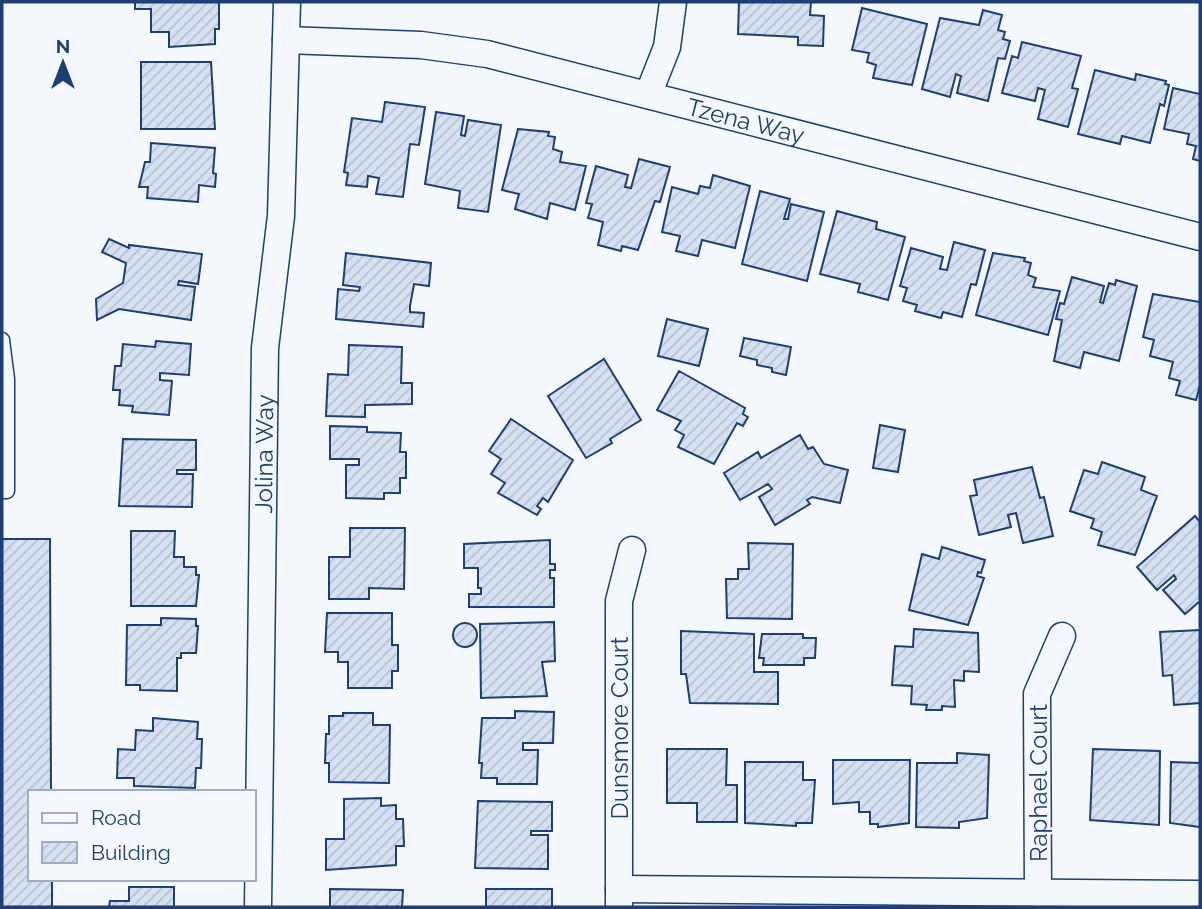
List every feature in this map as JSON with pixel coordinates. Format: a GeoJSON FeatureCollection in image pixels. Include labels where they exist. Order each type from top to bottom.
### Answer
{"type":"FeatureCollection","features":[{"type":"Feature","properties":{"kind":"street","name":"Jolina Way"},"geometry":{"type":"LineString","coordinates":[[258,907],[265,348],[281,216],[286,2]]}},
{"type":"Feature","properties":{"kind":"street"},"geometry":{"type":"LineString","coordinates":[[648,95],[667,47],[673,2]]}},
{"type":"Feature","properties":{"kind":"street","name":"Tzena Way"},"geometry":{"type":"LineString","coordinates":[[286,40],[421,45],[487,54],[1200,237]]}},
{"type":"Feature","properties":{"kind":"street","name":"Dunsmore Court"},"geometry":{"type":"LineString","coordinates":[[619,898],[619,601],[632,550]]}},
{"type":"Feature","properties":{"kind":"street","name":"Raphael Court"},"geometry":{"type":"LineString","coordinates":[[1038,893],[1037,694],[1062,636]]}},
{"type":"Feature","properties":{"kind":"street"},"geometry":{"type":"LineString","coordinates":[[619,898],[1038,893],[1200,894]]}},
{"type":"Feature","properties":{"kind":"lane"},"geometry":{"type":"LineString","coordinates":[[2,340],[7,379],[8,491],[2,491]]}},
{"type":"Feature","properties":{"kind":"building"},"geometry":{"type":"Polygon","coordinates":[[[135,2],[219,2],[219,29],[215,29],[215,44],[169,47],[169,32],[151,32],[151,9],[135,9],[135,2]]]}},
{"type":"Feature","properties":{"kind":"building"},"geometry":{"type":"Polygon","coordinates":[[[739,2],[811,2],[810,15],[824,16],[823,46],[798,45],[798,37],[738,34],[739,2]]]}},
{"type":"Feature","properties":{"kind":"building"},"geometry":{"type":"Polygon","coordinates":[[[862,8],[927,24],[912,85],[873,78],[876,65],[867,62],[869,53],[852,50],[862,8]]]}},
{"type":"Feature","properties":{"kind":"building"},"geometry":{"type":"Polygon","coordinates":[[[983,10],[1002,15],[998,30],[1005,32],[1003,39],[1010,41],[1005,59],[998,58],[988,101],[957,93],[961,76],[956,74],[950,97],[922,89],[940,18],[979,25],[983,10]]]}},
{"type":"Feature","properties":{"kind":"building"},"geometry":{"type":"Polygon","coordinates":[[[1022,42],[1081,56],[1072,88],[1078,89],[1068,127],[1038,119],[1045,90],[1038,88],[1035,101],[1002,93],[1012,56],[1018,58],[1022,42]]]}},
{"type":"Feature","properties":{"kind":"building"},"geometry":{"type":"Polygon","coordinates":[[[141,62],[211,62],[215,129],[141,129],[141,62]]]}},
{"type":"Feature","properties":{"kind":"building"},"geometry":{"type":"Polygon","coordinates":[[[1095,70],[1135,80],[1136,74],[1166,81],[1165,84],[1169,85],[1164,106],[1160,104],[1150,143],[1122,136],[1120,144],[1078,134],[1095,70]]]}},
{"type":"Feature","properties":{"kind":"building"},"geometry":{"type":"Polygon","coordinates":[[[1173,88],[1200,94],[1200,161],[1193,159],[1196,146],[1187,144],[1189,134],[1164,129],[1173,88]]]}},
{"type":"Feature","properties":{"kind":"building"},"geometry":{"type":"Polygon","coordinates":[[[385,102],[425,107],[419,145],[410,144],[403,197],[376,194],[379,178],[368,176],[367,187],[346,185],[348,173],[344,172],[352,118],[382,122],[385,102]]]}},
{"type":"Feature","properties":{"kind":"building"},"geometry":{"type":"Polygon","coordinates":[[[436,112],[464,116],[461,135],[465,136],[468,120],[501,125],[488,212],[458,208],[460,191],[425,184],[436,112]]]}},
{"type":"Feature","properties":{"kind":"building"},"geometry":{"type":"Polygon","coordinates":[[[518,129],[549,132],[548,136],[555,137],[553,149],[562,152],[560,162],[586,166],[575,210],[550,203],[547,219],[515,209],[519,194],[502,190],[518,129]]]}},
{"type":"Feature","properties":{"kind":"building"},"geometry":{"type":"Polygon","coordinates":[[[151,143],[215,148],[215,187],[199,185],[198,202],[147,198],[148,187],[139,187],[145,162],[150,162],[151,143]]]}},
{"type":"Feature","properties":{"kind":"building"},"geometry":{"type":"Polygon","coordinates":[[[639,159],[670,167],[660,202],[655,201],[638,250],[622,246],[621,251],[598,245],[603,222],[588,218],[592,204],[586,203],[596,166],[628,175],[625,187],[631,188],[639,159]]]}},
{"type":"Feature","properties":{"kind":"building"},"geometry":{"type":"Polygon","coordinates":[[[713,175],[750,186],[735,248],[702,240],[698,256],[676,251],[680,236],[662,232],[672,187],[698,194],[700,186],[710,188],[713,175]]]}},
{"type":"Feature","properties":{"kind":"building"},"geometry":{"type":"Polygon","coordinates":[[[760,191],[790,199],[784,219],[788,219],[791,204],[824,212],[807,281],[742,264],[760,191]]]}},
{"type":"Feature","properties":{"kind":"building"},"geometry":{"type":"Polygon","coordinates":[[[837,211],[877,222],[876,229],[905,237],[888,300],[858,292],[860,284],[820,274],[837,211]]]}},
{"type":"Feature","properties":{"kind":"building"},"geometry":{"type":"Polygon","coordinates":[[[109,239],[129,248],[129,245],[202,254],[198,284],[179,281],[178,285],[195,287],[191,320],[119,309],[97,320],[96,299],[123,283],[126,263],[102,252],[109,239]]]}},
{"type":"Feature","properties":{"kind":"building"},"geometry":{"type":"Polygon","coordinates":[[[954,242],[985,250],[976,285],[971,284],[962,317],[943,312],[941,318],[915,311],[917,305],[903,301],[907,288],[900,286],[911,248],[943,257],[940,269],[947,270],[954,242]]]}},
{"type":"Feature","properties":{"kind":"building"},"geometry":{"type":"Polygon","coordinates":[[[346,253],[431,263],[429,286],[414,284],[410,306],[410,312],[424,313],[423,327],[336,319],[338,289],[359,291],[360,287],[343,285],[346,253]]]}},
{"type":"Feature","properties":{"kind":"building"},"geometry":{"type":"Polygon","coordinates":[[[993,253],[1025,258],[1024,261],[1031,263],[1028,275],[1036,278],[1033,287],[1060,291],[1048,335],[976,315],[993,253]]]}},
{"type":"Feature","properties":{"kind":"building"},"geometry":{"type":"Polygon","coordinates":[[[1072,277],[1104,286],[1100,302],[1103,303],[1109,283],[1115,285],[1116,280],[1137,286],[1119,361],[1084,352],[1080,368],[1054,361],[1062,320],[1056,319],[1060,303],[1064,304],[1072,277]]]}},
{"type":"Feature","properties":{"kind":"building"},"geometry":{"type":"Polygon","coordinates":[[[1153,294],[1200,302],[1200,385],[1196,400],[1176,395],[1180,381],[1169,378],[1173,362],[1150,356],[1154,340],[1143,337],[1153,294]]]}},
{"type":"Feature","properties":{"kind":"building"},"geometry":{"type":"Polygon","coordinates":[[[667,319],[708,329],[699,366],[658,356],[667,319]]]}},
{"type":"Feature","properties":{"kind":"building"},"geometry":{"type":"Polygon","coordinates":[[[744,338],[791,347],[786,375],[757,365],[757,360],[740,356],[744,338]]]}},
{"type":"Feature","properties":{"kind":"building"},"geometry":{"type":"Polygon","coordinates":[[[156,341],[191,344],[189,375],[160,373],[160,380],[172,381],[169,415],[132,412],[133,406],[119,405],[120,390],[113,390],[115,366],[121,366],[123,344],[155,347],[156,341]]]}},
{"type":"Feature","properties":{"kind":"building"},"geometry":{"type":"Polygon","coordinates":[[[349,345],[402,347],[401,383],[412,383],[412,404],[365,405],[365,417],[326,416],[328,374],[348,375],[349,345]]]}},
{"type":"Feature","properties":{"kind":"building"},"geometry":{"type":"Polygon","coordinates":[[[604,359],[641,420],[610,439],[612,443],[586,458],[548,396],[604,359]]]}},
{"type":"Feature","properties":{"kind":"building"},"geometry":{"type":"Polygon","coordinates":[[[679,371],[745,408],[743,414],[748,417],[743,426],[737,423],[714,464],[678,447],[684,435],[675,430],[681,421],[657,410],[679,371]]]}},
{"type":"Feature","properties":{"kind":"building"},"geometry":{"type":"Polygon","coordinates":[[[511,419],[573,460],[548,502],[543,498],[537,506],[541,509],[537,515],[498,493],[505,483],[491,474],[501,459],[489,451],[511,419]]]}},
{"type":"Feature","properties":{"kind":"building"},"geometry":{"type":"Polygon","coordinates":[[[880,425],[905,430],[898,472],[873,468],[880,425]]]}},
{"type":"Feature","properties":{"kind":"building"},"geometry":{"type":"Polygon","coordinates":[[[330,426],[367,427],[367,432],[401,433],[400,452],[406,452],[406,478],[400,478],[400,493],[384,493],[384,499],[346,498],[346,465],[359,465],[359,459],[330,459],[330,426]]]}},
{"type":"Feature","properties":{"kind":"building"},"geometry":{"type":"Polygon","coordinates":[[[800,435],[808,449],[813,447],[824,464],[848,470],[840,503],[812,497],[807,500],[810,504],[775,525],[759,497],[772,489],[768,484],[740,500],[724,473],[758,452],[761,458],[800,435]]]}},
{"type":"Feature","properties":{"kind":"building"},"geometry":{"type":"Polygon","coordinates":[[[123,439],[196,440],[196,470],[177,470],[177,474],[193,474],[192,507],[119,506],[123,439]]]}},
{"type":"Feature","properties":{"kind":"building"},"geometry":{"type":"Polygon","coordinates":[[[1102,462],[1145,477],[1141,490],[1157,496],[1135,555],[1098,545],[1102,532],[1091,528],[1094,519],[1070,511],[1084,470],[1098,474],[1102,462]]]}},
{"type":"Feature","properties":{"kind":"building"},"geometry":{"type":"Polygon","coordinates":[[[1032,467],[1040,498],[1044,497],[1053,536],[1023,543],[1016,513],[1008,515],[1011,527],[979,535],[970,496],[977,495],[974,480],[1032,467]]]}},
{"type":"Feature","properties":{"kind":"building"},"geometry":{"type":"Polygon","coordinates":[[[1195,516],[1200,522],[1200,601],[1185,614],[1163,590],[1176,579],[1174,575],[1157,590],[1137,567],[1195,516]]]}},
{"type":"Feature","properties":{"kind":"building"},"geometry":{"type":"Polygon","coordinates":[[[350,528],[405,528],[404,589],[369,588],[369,599],[329,599],[329,557],[350,557],[350,528]]]}},
{"type":"Feature","properties":{"kind":"building"},"geometry":{"type":"Polygon","coordinates":[[[131,531],[175,531],[174,557],[184,557],[184,567],[196,567],[196,575],[199,575],[196,606],[131,606],[131,531]]]}},
{"type":"Feature","properties":{"kind":"building"},"geometry":{"type":"Polygon","coordinates":[[[2,539],[50,539],[51,790],[28,790],[28,881],[52,881],[52,907],[2,907],[2,539]]]}},
{"type":"Feature","properties":{"kind":"building"},"geometry":{"type":"Polygon","coordinates":[[[550,540],[550,564],[555,564],[555,570],[550,570],[550,578],[554,578],[554,607],[469,607],[469,594],[481,594],[481,588],[478,588],[478,568],[464,568],[464,544],[550,540]]]}},
{"type":"Feature","properties":{"kind":"building"},"geometry":{"type":"Polygon","coordinates":[[[748,543],[793,544],[792,619],[727,618],[726,579],[738,579],[738,569],[749,569],[748,543]]]}},
{"type":"Feature","properties":{"kind":"building"},"geometry":{"type":"Polygon","coordinates":[[[942,547],[985,560],[981,573],[978,572],[977,576],[984,578],[968,625],[909,610],[922,554],[939,559],[942,547]]]}},
{"type":"Feature","properties":{"kind":"building"},"geometry":{"type":"Polygon","coordinates":[[[327,613],[392,613],[392,645],[398,645],[398,671],[392,671],[392,688],[348,688],[348,662],[338,662],[338,652],[325,652],[327,613]]]}},
{"type":"Feature","properties":{"kind":"building"},"geometry":{"type":"Polygon","coordinates":[[[161,618],[196,619],[198,626],[196,653],[181,653],[181,658],[177,658],[177,691],[140,690],[140,685],[126,685],[127,625],[161,625],[161,618]]]}},
{"type":"Feature","properties":{"kind":"building"},"geometry":{"type":"Polygon","coordinates":[[[554,622],[555,661],[542,662],[547,696],[481,698],[480,624],[554,622]]]}},
{"type":"Feature","properties":{"kind":"building"},"geometry":{"type":"Polygon","coordinates":[[[465,623],[474,626],[477,635],[474,644],[465,647],[456,644],[453,635],[456,626],[465,623]]]}},
{"type":"Feature","properties":{"kind":"building"},"geometry":{"type":"Polygon","coordinates":[[[914,629],[978,633],[979,672],[964,671],[964,681],[954,680],[955,707],[942,706],[942,710],[926,710],[927,705],[911,704],[912,686],[892,685],[895,646],[913,647],[914,629]]]}},
{"type":"Feature","properties":{"kind":"building"},"geometry":{"type":"Polygon","coordinates":[[[1200,630],[1200,703],[1174,705],[1172,675],[1163,676],[1160,632],[1200,630]]]}},
{"type":"Feature","properties":{"kind":"building"},"geometry":{"type":"Polygon","coordinates":[[[681,631],[754,634],[754,672],[778,672],[778,704],[690,703],[686,674],[681,674],[681,631]]]}},
{"type":"Feature","properties":{"kind":"building"},"geometry":{"type":"Polygon","coordinates":[[[762,634],[803,634],[803,638],[816,638],[815,658],[804,658],[804,665],[763,665],[764,658],[759,658],[762,634]]]}},
{"type":"Feature","properties":{"kind":"building"},"geometry":{"type":"Polygon","coordinates":[[[515,711],[554,712],[553,743],[523,743],[523,750],[538,750],[537,784],[497,784],[497,778],[481,778],[482,763],[479,763],[482,718],[515,718],[515,711]]]}},
{"type":"Feature","properties":{"kind":"building"},"geometry":{"type":"Polygon","coordinates":[[[343,713],[373,713],[373,725],[390,725],[389,783],[329,782],[329,763],[325,763],[329,716],[343,716],[343,713]]]}},
{"type":"Feature","properties":{"kind":"building"},"geometry":{"type":"Polygon","coordinates":[[[153,718],[198,722],[197,739],[202,739],[201,768],[196,768],[195,788],[134,786],[134,778],[117,778],[118,749],[135,750],[136,730],[153,731],[153,718]]]}},
{"type":"Feature","properties":{"kind":"building"},"geometry":{"type":"Polygon","coordinates":[[[667,749],[727,749],[726,785],[737,785],[737,822],[697,822],[697,803],[667,803],[667,749]]]}},
{"type":"Feature","properties":{"kind":"building"},"geometry":{"type":"Polygon","coordinates":[[[1093,749],[1160,751],[1159,825],[1090,820],[1093,749]]]}},
{"type":"Feature","properties":{"kind":"building"},"geometry":{"type":"Polygon","coordinates":[[[957,753],[989,755],[987,818],[959,822],[959,828],[916,827],[917,763],[957,763],[957,753]]]}},
{"type":"Feature","properties":{"kind":"building"},"geometry":{"type":"Polygon","coordinates":[[[833,760],[910,760],[909,823],[878,827],[878,824],[870,824],[870,812],[859,812],[859,802],[833,804],[833,760]]]}},
{"type":"Feature","properties":{"kind":"building"},"geometry":{"type":"Polygon","coordinates":[[[745,762],[803,762],[803,780],[815,780],[812,823],[796,823],[796,826],[745,823],[745,762]]]}},
{"type":"Feature","properties":{"kind":"building"},"geometry":{"type":"Polygon","coordinates":[[[1171,762],[1200,763],[1200,827],[1170,823],[1171,762]]]}},
{"type":"Feature","properties":{"kind":"building"},"geometry":{"type":"Polygon","coordinates":[[[381,798],[381,806],[396,805],[396,819],[403,819],[404,846],[396,846],[396,865],[326,870],[326,839],[344,839],[344,799],[381,798]]]}},
{"type":"Feature","properties":{"kind":"building"},"geometry":{"type":"Polygon","coordinates":[[[478,801],[552,802],[552,831],[531,831],[531,835],[548,835],[548,869],[475,868],[478,801]]]}},
{"type":"Feature","properties":{"kind":"building"},"geometry":{"type":"Polygon","coordinates":[[[129,887],[174,887],[174,907],[109,907],[110,901],[129,901],[129,887]]]}},
{"type":"Feature","properties":{"kind":"building"},"geometry":{"type":"Polygon","coordinates":[[[330,889],[403,890],[402,907],[330,907],[330,889]]]}},
{"type":"Feature","properties":{"kind":"building"},"geometry":{"type":"Polygon","coordinates":[[[486,889],[552,889],[552,907],[486,907],[486,889]]]}}]}
